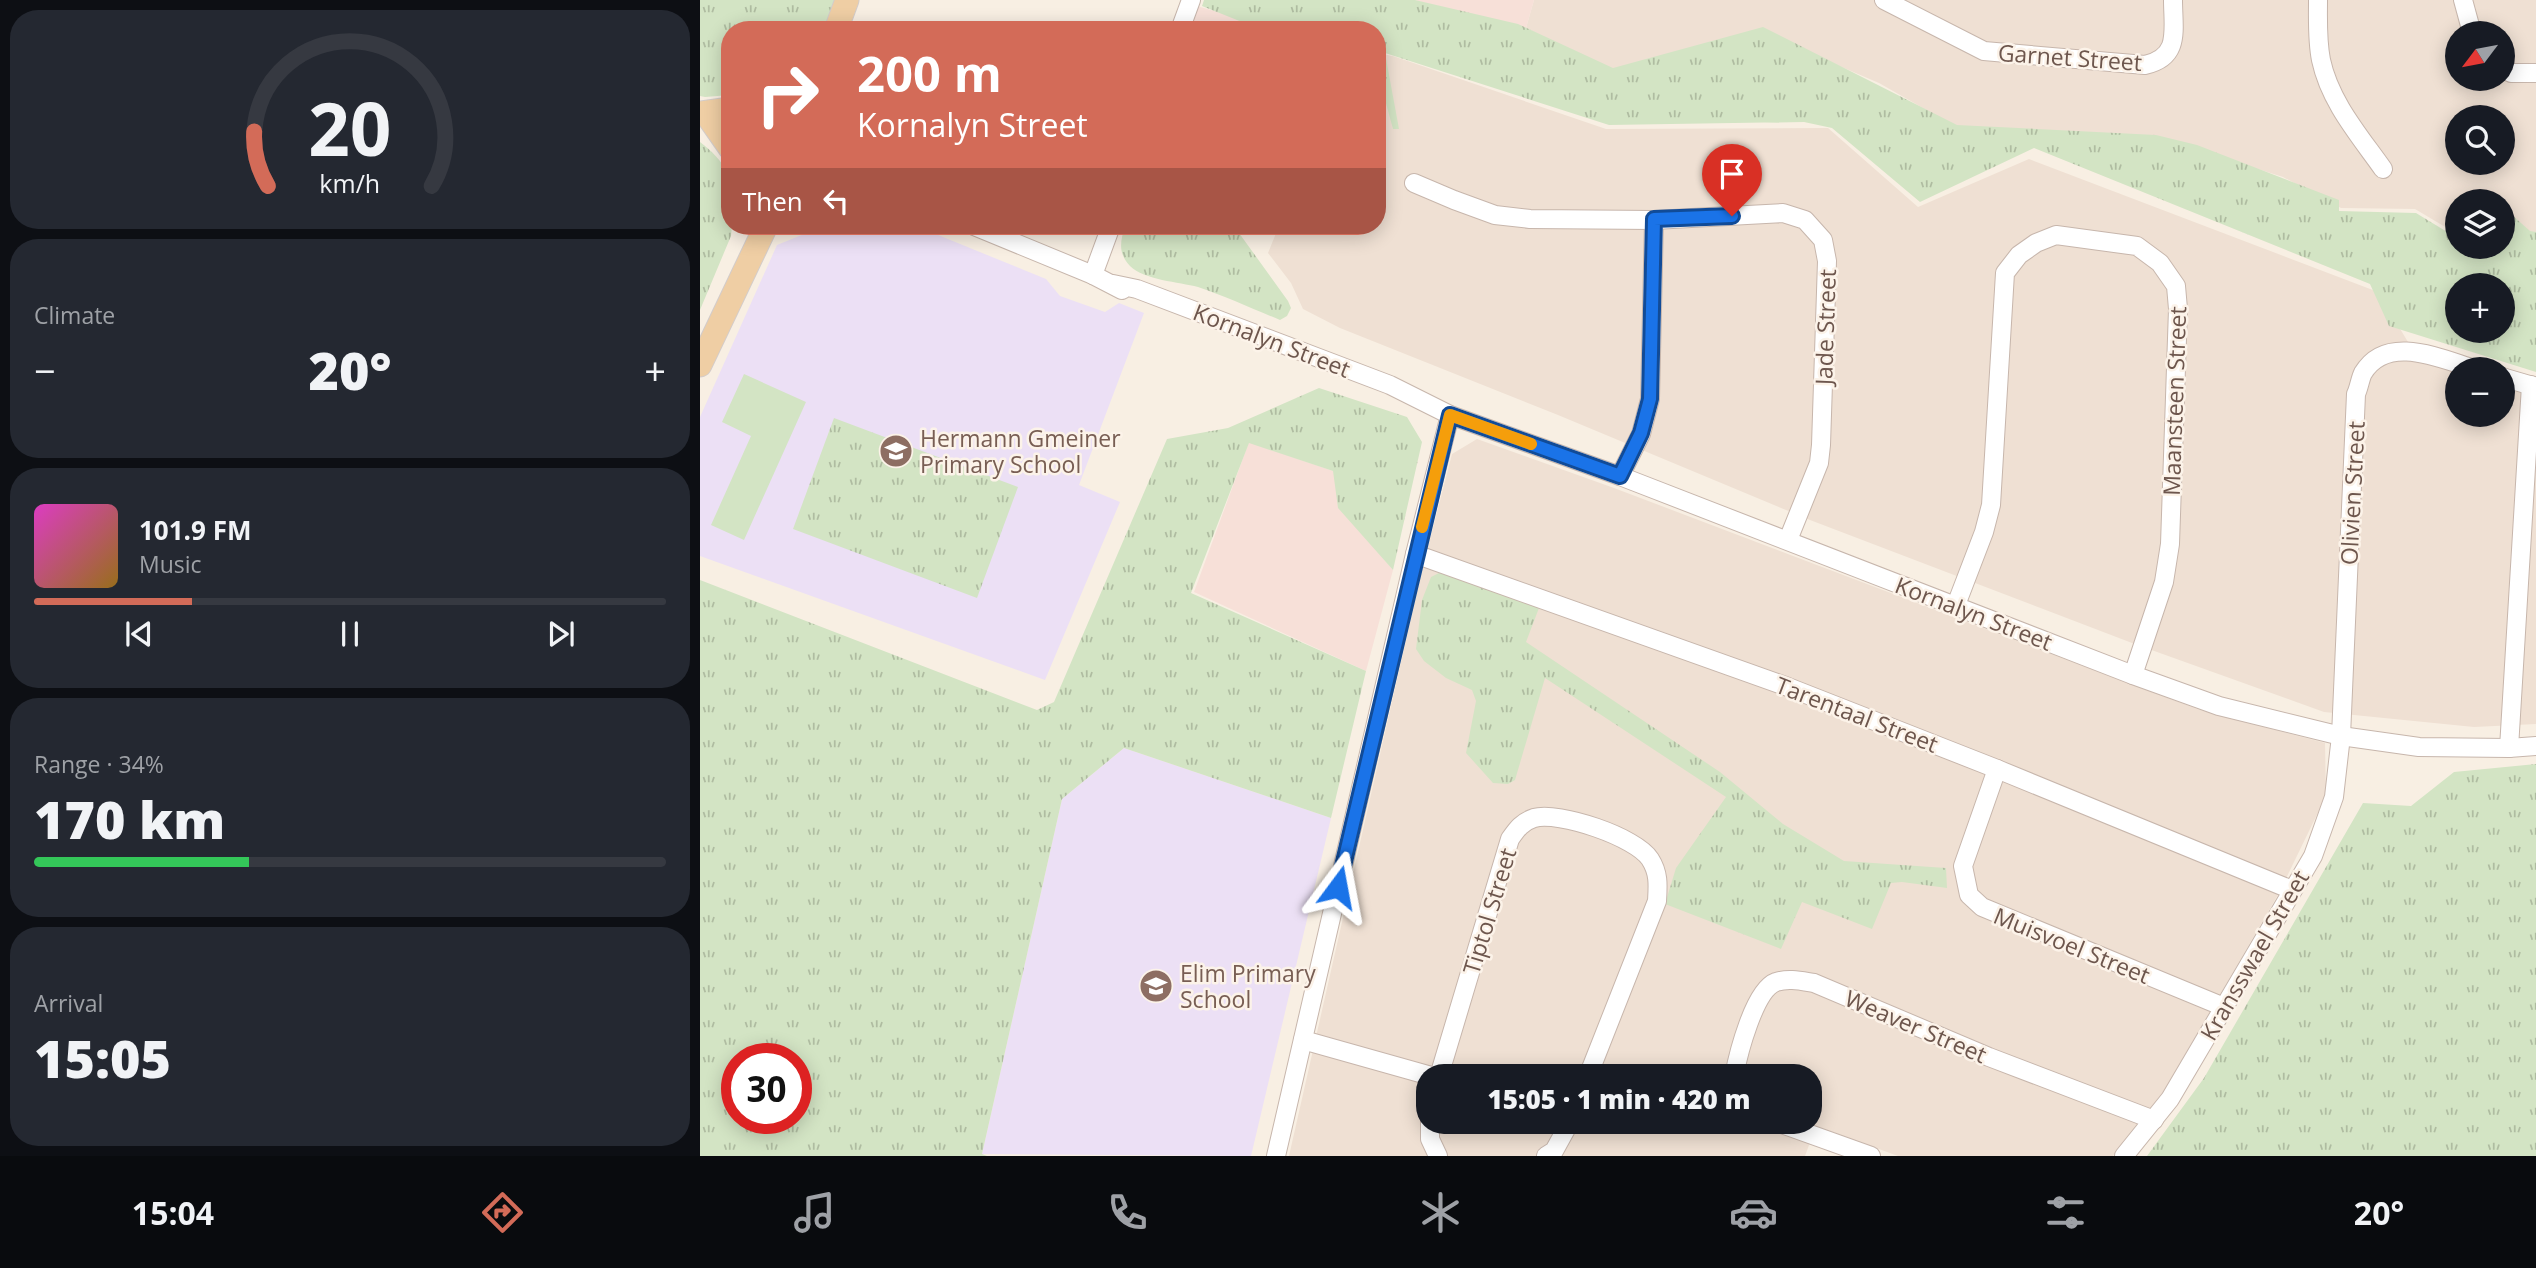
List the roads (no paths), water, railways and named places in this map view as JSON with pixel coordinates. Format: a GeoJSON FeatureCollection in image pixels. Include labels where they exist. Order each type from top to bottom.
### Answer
{"type":"FeatureCollection","features":[{"type":"Feature","properties":{"kind":"main road"},"geometry":{"type":"LineString","coordinates":[[839,21],[847,0]]}},
{"type":"Feature","properties":{"kind":"main road"},"geometry":{"type":"LineString","coordinates":[[700,334],[756,235]]}},
{"type":"Feature","properties":{"kind":"main road"},"geometry":{"type":"LineString","coordinates":[[700,365],[757,235]]}},
{"type":"Feature","properties":{"kind":"street"},"geometry":{"type":"LineString","coordinates":[[1183,21],[1191,0]]}},
{"type":"Feature","properties":{"kind":"street","name":"Garnet Street"},"geometry":{"type":"LineString","coordinates":[[1884,0],[1984,51],[2145,65],[2163,59],[2168,53],[2172,43],[2173,0]]}},
{"type":"Feature","properties":{"kind":"street"},"geometry":{"type":"LineString","coordinates":[[2318,0],[2321,61],[2329,85],[2342,111],[2383,169]]}},
{"type":"Feature","properties":{"kind":"street"},"geometry":{"type":"LineString","coordinates":[[2463,0],[2469,21]]}},
{"type":"Feature","properties":{"kind":"street"},"geometry":{"type":"LineString","coordinates":[[2515,73],[2536,73]]}},
{"type":"Feature","properties":{"kind":"street","name":"Jade Street"},"geometry":{"type":"LineString","coordinates":[[1414,183],[1495,215],[1530,219],[1654,219],[1783,213],[1805,220],[1823,240],[1827,261],[1821,445],[1819,463],[1788,540]]}},
{"type":"Feature","properties":{"kind":"street"},"geometry":{"type":"LineString","coordinates":[[1620,476],[1641,433],[1650,399],[1654,219]]}},
{"type":"Feature","properties":{"kind":"street","name":"Kornalyn Street"},"geometry":{"type":"LineString","coordinates":[[996,235],[1112,284],[1137,289],[1390,385],[1450,415],[1620,476],[2133,676],[2219,706],[2341,736],[2418,747],[2536,746]]}},
{"type":"Feature","properties":{"kind":"street"},"geometry":{"type":"LineString","coordinates":[[1093,275],[1108,235]]}},
{"type":"Feature","properties":{"kind":"street","name":"Maansteen Street"},"geometry":{"type":"LineString","coordinates":[[1956,605],[1991,505],[2005,273],[2019,255],[2036,243],[2056,235],[2137,246],[2160,263],[2176,286],[2178,309],[2170,544],[2164,582],[2133,676]]}},
{"type":"Feature","properties":{"kind":"street","name":"Olivien Street"},"geometry":{"type":"LineString","coordinates":[[2341,736],[2357,394],[2363,373],[2382,354],[2399,351],[2445,361]]}},
{"type":"Feature","properties":{"kind":"street"},"geometry":{"type":"LineString","coordinates":[[2509,748],[2533,386],[2515,381]]}},
{"type":"Feature","properties":{"kind":"street"},"geometry":{"type":"LineString","coordinates":[[1276,1156],[1415,554],[1450,415]]}},
{"type":"Feature","properties":{"kind":"street","name":"Tarentaal Street"},"geometry":{"type":"LineString","coordinates":[[1415,554],[1788,687],[2292,890]]}},
{"type":"Feature","properties":{"kind":"street","name":"Kransswael Street"},"geometry":{"type":"LineString","coordinates":[[2124,1156],[2170,1099],[2313,856],[2334,797],[2341,736]]}},
{"type":"Feature","properties":{"kind":"street","name":"Muisvoel Street"},"geometry":{"type":"LineString","coordinates":[[1997,769],[1963,866],[1969,895],[1982,907],[2224,1007]]}},
{"type":"Feature","properties":{"kind":"street","name":"Tiptol Street"},"geometry":{"type":"LineString","coordinates":[[1443,1064],[1510,839],[1518,827],[1538,817],[1591,826],[1637,846],[1649,857],[1658,877],[1657,901],[1593,1064]]}},
{"type":"Feature","properties":{"kind":"street","name":"Weaver Street"},"geometry":{"type":"LineString","coordinates":[[1736,1064],[1739,1047],[1761,998],[1772,983],[1790,979],[1814,983],[1989,1057],[2154,1120]]}},
{"type":"Feature","properties":{"kind":"street"},"geometry":{"type":"LineString","coordinates":[[1303,1040],[1416,1072]]}},
{"type":"Feature","properties":{"kind":"street"},"geometry":{"type":"LineString","coordinates":[[1430,1134],[1438,1156]]}},
{"type":"Feature","properties":{"kind":"street"},"geometry":{"type":"LineString","coordinates":[[1546,1156],[1554,1151],[1563,1134]]}},
{"type":"Feature","properties":{"kind":"street"},"geometry":{"type":"LineString","coordinates":[[1810,1134],[1871,1156]]}},
{"type":"Feature","properties":{"kind":"place","name":"Hermann Gmeiner Primary School"},"geometry":{"type":"Point","coordinates":[896,451]}},
{"type":"Feature","properties":{"kind":"place","name":"Elim Primary School"},"geometry":{"type":"Point","coordinates":[1156,986]}}]}
